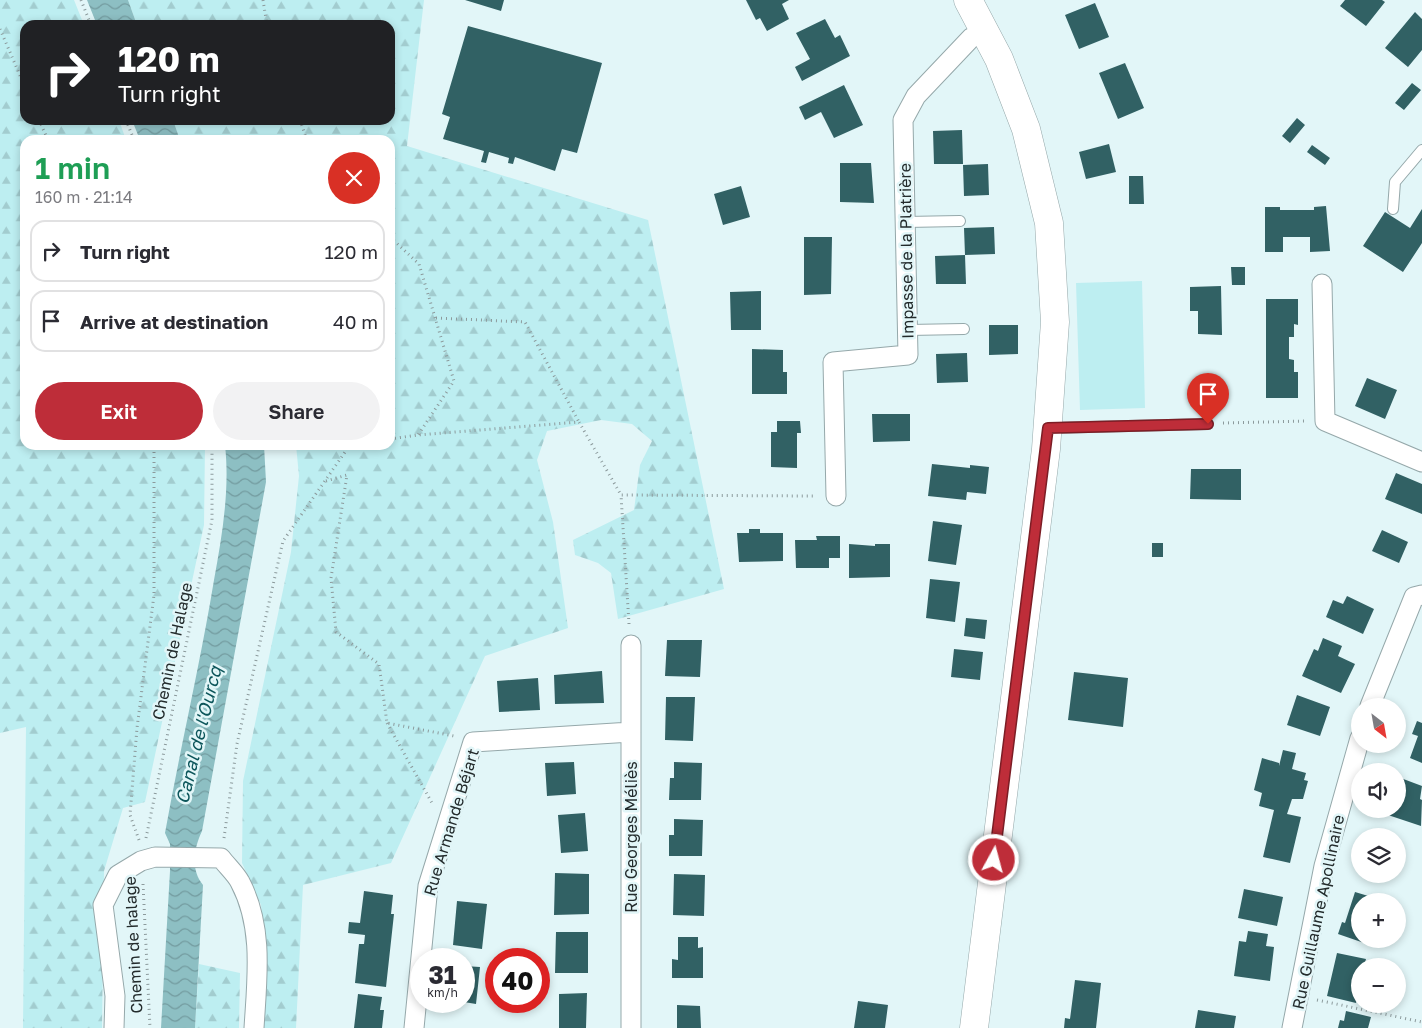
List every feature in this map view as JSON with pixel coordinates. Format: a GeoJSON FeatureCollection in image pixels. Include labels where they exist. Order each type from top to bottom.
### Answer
{"type":"FeatureCollection","features":[{"type":"Feature","properties":{"kind":"street"},"geometry":{"type":"LineString","coordinates":[[968,0],[986,31],[1026,129],[1049,224],[1055,322],[1048,428],[974,1028]]}},
{"type":"Feature","properties":{"kind":"street","name":"Impasse de la Platrière"},"geometry":{"type":"LineString","coordinates":[[836,496],[833,362],[908,355],[903,120],[916,96],[971,38],[986,31]]}},
{"type":"Feature","properties":{"kind":"street"},"geometry":{"type":"LineString","coordinates":[[1322,284],[1325,420],[1422,462]]}},
{"type":"Feature","properties":{"kind":"street"},"geometry":{"type":"LineString","coordinates":[[1373,698],[1418,596],[1422,580]]}},
{"type":"Feature","properties":{"kind":"street","name":"Rue Georges Méliès"},"geometry":{"type":"LineString","coordinates":[[631,645],[631,1028]]}},
{"type":"Feature","properties":{"kind":"street","name":"Rue Armande Béjart"},"geometry":{"type":"LineString","coordinates":[[414,1028],[428,886],[473,742],[631,732]]}},
{"type":"Feature","properties":{"kind":"street","name":"Rue Guillaume Apollinaire"},"geometry":{"type":"LineString","coordinates":[[1292,1028],[1324,866],[1356,753]]}},
{"type":"Feature","properties":{"kind":"street"},"geometry":{"type":"LineString","coordinates":[[114,1028],[115,996],[103,905],[118,875],[146,857],[221,858],[240,881],[252,912],[258,967],[254,1028]]}},
{"type":"Feature","properties":{"kind":"lane"},"geometry":{"type":"LineString","coordinates":[[1392,209],[1396,182],[1422,150]]}},
{"type":"Feature","properties":{"kind":"lane"},"geometry":{"type":"LineString","coordinates":[[906,222],[960,221]]}},
{"type":"Feature","properties":{"kind":"lane"},"geometry":{"type":"LineString","coordinates":[[908,330],[964,329]]}},
{"type":"Feature","properties":{"kind":"lane"},"geometry":{"type":"LineString","coordinates":[[1048,428],[1208,424]]}},
{"type":"Feature","properties":{"kind":"path"},"geometry":{"type":"LineString","coordinates":[[82,0],[89,20]]}},
{"type":"Feature","properties":{"kind":"path"},"geometry":{"type":"LineString","coordinates":[[263,0],[265,20]]}},
{"type":"Feature","properties":{"kind":"path"},"geometry":{"type":"LineString","coordinates":[[0,29],[20,75]]}},
{"type":"Feature","properties":{"kind":"path"},"geometry":{"type":"LineString","coordinates":[[395,242],[419,264],[454,381],[418,434]]}},
{"type":"Feature","properties":{"kind":"path"},"geometry":{"type":"LineString","coordinates":[[436,318],[525,322],[621,495],[631,645]]}},
{"type":"Feature","properties":{"kind":"path"},"geometry":{"type":"LineString","coordinates":[[1208,424],[1325,420]]}},
{"type":"Feature","properties":{"kind":"path"},"geometry":{"type":"LineString","coordinates":[[395,438],[418,434],[579,422]]}},
{"type":"Feature","properties":{"kind":"path"},"geometry":{"type":"LineString","coordinates":[[146,857],[130,815],[137,728],[154,595],[154,450]]}},
{"type":"Feature","properties":{"kind":"path","name":"Chemin de Halage"},"geometry":{"type":"LineString","coordinates":[[146,857],[212,520],[212,450]]}},
{"type":"Feature","properties":{"kind":"path"},"geometry":{"type":"LineString","coordinates":[[221,858],[238,744],[283,541],[347,450]]}},
{"type":"Feature","properties":{"kind":"path"},"geometry":{"type":"LineString","coordinates":[[325,481],[347,476],[331,578],[336,632],[379,664],[387,722],[446,828]]}},
{"type":"Feature","properties":{"kind":"path"},"geometry":{"type":"LineString","coordinates":[[621,495],[836,496]]}},
{"type":"Feature","properties":{"kind":"path"},"geometry":{"type":"LineString","coordinates":[[387,722],[483,742]]}},
{"type":"Feature","properties":{"kind":"path","name":"Chemin de halage"},"geometry":{"type":"LineString","coordinates":[[146,857],[150,1028]]}},
{"type":"Feature","properties":{"kind":"path"},"geometry":{"type":"LineString","coordinates":[[1298,997],[1422,1022]]}},
{"type":"Feature","properties":{"kind":"green space"},"geometry":{"type":"Polygon","coordinates":[[[0,0],[74,0],[82,20],[20,20],[20,125],[121,125],[124,135],[20,135],[20,450],[205,450],[204,525],[145,802],[123,808],[104,871],[102,1028],[23,1028],[26,727],[0,733],[0,0]]]}},
{"type":"Feature","properties":{"kind":"green space"},"geometry":{"type":"Polygon","coordinates":[[[128,0],[424,0],[407,146],[648,220],[724,589],[618,619],[611,573],[598,563],[575,555],[573,540],[634,510],[640,465],[652,441],[632,424],[601,420],[547,431],[537,460],[553,522],[568,628],[485,656],[391,863],[303,885],[296,1028],[261,1028],[266,950],[261,905],[242,863],[243,781],[291,552],[299,476],[296,450],[395,450],[395,135],[178,135],[175,125],[395,125],[395,20],[135,20],[128,0]]]}},
{"type":"Feature","properties":{"kind":"green space"},"geometry":{"type":"Polygon","coordinates":[[[1142,281],[1145,408],[1080,410],[1076,283],[1142,281]]]}},
{"type":"Feature","properties":{"kind":"green space"},"geometry":{"type":"Polygon","coordinates":[[[199,964],[240,973],[239,1028],[195,1028],[199,964]]]}},
{"type":"Feature","properties":{"kind":"water"},"geometry":{"type":"Polygon","coordinates":[[[87,0],[128,0],[135,20],[95,20],[87,0]]]}},
{"type":"Feature","properties":{"kind":"water"},"geometry":{"type":"Polygon","coordinates":[[[134,125],[175,125],[178,135],[138,135],[134,125]]]}},
{"type":"Feature","properties":{"kind":"water","name":"Canal de l'Ourcq"},"geometry":{"type":"Polygon","coordinates":[[[225,450],[264,450],[266,482],[202,831],[195,851],[196,872],[203,885],[195,1028],[161,1028],[170,871],[170,844],[165,833],[203,644],[220,547],[226,496],[225,450]]]}},
{"type":"Feature","properties":{"kind":"building"},"geometry":{"type":"Polygon","coordinates":[[[465,0],[504,0],[501,11],[465,0]]]}},
{"type":"Feature","properties":{"kind":"building"},"geometry":{"type":"Polygon","coordinates":[[[746,0],[789,0],[782,4],[789,19],[767,31],[760,18],[756,20],[746,0]]]}},
{"type":"Feature","properties":{"kind":"building"},"geometry":{"type":"Polygon","coordinates":[[[1345,0],[1382,0],[1385,2],[1366,26],[1340,6],[1345,0]]]}},
{"type":"Feature","properties":{"kind":"building"},"geometry":{"type":"Polygon","coordinates":[[[1095,3],[1109,37],[1079,49],[1065,15],[1095,3]]]}},
{"type":"Feature","properties":{"kind":"building"},"geometry":{"type":"Polygon","coordinates":[[[1415,12],[1422,19],[1422,50],[1408,67],[1385,48],[1415,12]]]}},
{"type":"Feature","properties":{"kind":"building"},"geometry":{"type":"Polygon","coordinates":[[[825,19],[835,38],[840,35],[850,56],[802,81],[795,67],[810,59],[796,33],[825,19]]]}},
{"type":"Feature","properties":{"kind":"building"},"geometry":{"type":"Polygon","coordinates":[[[468,26],[602,63],[577,153],[562,149],[555,171],[515,157],[513,164],[508,163],[509,158],[489,152],[486,163],[481,162],[484,151],[443,139],[450,117],[442,114],[468,26]]]}},
{"type":"Feature","properties":{"kind":"building"},"geometry":{"type":"Polygon","coordinates":[[[1125,63],[1144,108],[1118,119],[1099,73],[1125,63]]]}},
{"type":"Feature","properties":{"kind":"building"},"geometry":{"type":"Polygon","coordinates":[[[1412,83],[1421,90],[1404,110],[1395,103],[1412,83]]]}},
{"type":"Feature","properties":{"kind":"building"},"geometry":{"type":"Polygon","coordinates":[[[844,85],[863,125],[834,138],[821,112],[805,120],[799,107],[844,85]]]}},
{"type":"Feature","properties":{"kind":"building"},"geometry":{"type":"Polygon","coordinates":[[[1297,118],[1305,125],[1290,143],[1282,136],[1297,118]]]}},
{"type":"Feature","properties":{"kind":"building"},"geometry":{"type":"Polygon","coordinates":[[[962,130],[963,164],[934,164],[933,131],[962,130]]]}},
{"type":"Feature","properties":{"kind":"building"},"geometry":{"type":"Polygon","coordinates":[[[1109,144],[1116,172],[1086,179],[1079,152],[1109,144]]]}},
{"type":"Feature","properties":{"kind":"building"},"geometry":{"type":"Polygon","coordinates":[[[1312,145],[1330,158],[1325,165],[1307,152],[1312,145]]]}},
{"type":"Feature","properties":{"kind":"building"},"geometry":{"type":"Polygon","coordinates":[[[840,163],[871,163],[874,203],[840,202],[840,163]]]}},
{"type":"Feature","properties":{"kind":"building"},"geometry":{"type":"Polygon","coordinates":[[[988,164],[989,195],[964,196],[963,165],[988,164]]]}},
{"type":"Feature","properties":{"kind":"building"},"geometry":{"type":"Polygon","coordinates":[[[1129,176],[1143,176],[1144,204],[1129,204],[1129,176]]]}},
{"type":"Feature","properties":{"kind":"building"},"geometry":{"type":"Polygon","coordinates":[[[741,186],[750,217],[723,225],[714,194],[741,186]]]}},
{"type":"Feature","properties":{"kind":"building"},"geometry":{"type":"Polygon","coordinates":[[[1326,206],[1330,251],[1310,252],[1310,237],[1283,237],[1283,252],[1265,252],[1265,207],[1280,207],[1280,210],[1314,210],[1314,207],[1326,206]]]}},
{"type":"Feature","properties":{"kind":"building"},"geometry":{"type":"Polygon","coordinates":[[[1422,209],[1422,243],[1403,272],[1363,246],[1385,212],[1410,228],[1422,209]]]}},
{"type":"Feature","properties":{"kind":"building"},"geometry":{"type":"Polygon","coordinates":[[[994,227],[995,254],[965,255],[964,228],[994,227]]]}},
{"type":"Feature","properties":{"kind":"building"},"geometry":{"type":"Polygon","coordinates":[[[804,237],[832,237],[831,294],[804,295],[804,237]]]}},
{"type":"Feature","properties":{"kind":"building"},"geometry":{"type":"Polygon","coordinates":[[[965,255],[966,284],[936,284],[935,256],[965,255]]]}},
{"type":"Feature","properties":{"kind":"building"},"geometry":{"type":"Polygon","coordinates":[[[1231,267],[1245,267],[1245,285],[1232,285],[1231,267]]]}},
{"type":"Feature","properties":{"kind":"building"},"geometry":{"type":"Polygon","coordinates":[[[1221,286],[1222,335],[1198,334],[1198,311],[1190,311],[1190,287],[1221,286]]]}},
{"type":"Feature","properties":{"kind":"building"},"geometry":{"type":"Polygon","coordinates":[[[761,291],[761,330],[731,330],[730,292],[761,291]]]}},
{"type":"Feature","properties":{"kind":"building"},"geometry":{"type":"Polygon","coordinates":[[[1266,299],[1298,299],[1298,325],[1294,324],[1294,337],[1289,337],[1289,359],[1294,360],[1294,372],[1298,372],[1298,398],[1266,398],[1266,299]]]}},
{"type":"Feature","properties":{"kind":"building"},"geometry":{"type":"Polygon","coordinates":[[[989,325],[1018,325],[1018,354],[989,355],[989,325]]]}},
{"type":"Feature","properties":{"kind":"building"},"geometry":{"type":"Polygon","coordinates":[[[752,349],[783,350],[783,372],[787,372],[787,394],[752,394],[752,349]]]}},
{"type":"Feature","properties":{"kind":"building"},"geometry":{"type":"Polygon","coordinates":[[[967,353],[968,382],[937,383],[936,354],[967,353]]]}},
{"type":"Feature","properties":{"kind":"building"},"geometry":{"type":"Polygon","coordinates":[[[1367,378],[1397,390],[1385,419],[1355,406],[1367,378]]]}},
{"type":"Feature","properties":{"kind":"building"},"geometry":{"type":"Polygon","coordinates":[[[872,414],[910,414],[910,441],[873,442],[872,414]]]}},
{"type":"Feature","properties":{"kind":"building"},"geometry":{"type":"Polygon","coordinates":[[[777,421],[800,421],[801,433],[797,433],[797,468],[771,467],[771,432],[777,432],[777,421]]]}},
{"type":"Feature","properties":{"kind":"building"},"geometry":{"type":"Polygon","coordinates":[[[932,464],[970,468],[970,465],[989,467],[986,494],[967,492],[966,500],[928,496],[932,464]]]}},
{"type":"Feature","properties":{"kind":"building"},"geometry":{"type":"Polygon","coordinates":[[[1191,469],[1241,469],[1241,500],[1190,499],[1191,469]]]}},
{"type":"Feature","properties":{"kind":"building"},"geometry":{"type":"Polygon","coordinates":[[[1396,473],[1422,484],[1422,514],[1385,499],[1396,473]]]}},
{"type":"Feature","properties":{"kind":"building"},"geometry":{"type":"Polygon","coordinates":[[[933,521],[962,525],[956,565],[928,561],[933,521]]]}},
{"type":"Feature","properties":{"kind":"building"},"geometry":{"type":"Polygon","coordinates":[[[749,529],[760,529],[760,533],[783,533],[783,561],[739,562],[737,533],[749,533],[749,529]]]}},
{"type":"Feature","properties":{"kind":"building"},"geometry":{"type":"Polygon","coordinates":[[[1382,530],[1408,542],[1399,563],[1372,551],[1382,530]]]}},
{"type":"Feature","properties":{"kind":"building"},"geometry":{"type":"Polygon","coordinates":[[[816,536],[840,536],[840,558],[829,558],[829,568],[796,568],[795,540],[817,540],[816,536]]]}},
{"type":"Feature","properties":{"kind":"building"},"geometry":{"type":"Polygon","coordinates":[[[1152,543],[1163,543],[1163,557],[1152,557],[1152,543]]]}},
{"type":"Feature","properties":{"kind":"building"},"geometry":{"type":"Polygon","coordinates":[[[849,544],[875,546],[875,544],[890,544],[890,577],[849,578],[849,544]]]}},
{"type":"Feature","properties":{"kind":"building"},"geometry":{"type":"Polygon","coordinates":[[[930,579],[960,582],[955,622],[926,618],[930,579]]]}},
{"type":"Feature","properties":{"kind":"building"},"geometry":{"type":"Polygon","coordinates":[[[1347,596],[1374,609],[1363,634],[1326,617],[1333,600],[1343,604],[1347,596]]]}},
{"type":"Feature","properties":{"kind":"building"},"geometry":{"type":"Polygon","coordinates":[[[966,618],[987,620],[985,639],[964,636],[966,618]]]}},
{"type":"Feature","properties":{"kind":"building"},"geometry":{"type":"Polygon","coordinates":[[[1323,638],[1342,646],[1338,656],[1355,664],[1341,693],[1302,676],[1314,649],[1318,651],[1323,638]]]}},
{"type":"Feature","properties":{"kind":"building"},"geometry":{"type":"Polygon","coordinates":[[[667,640],[702,640],[700,677],[665,676],[667,640]]]}},
{"type":"Feature","properties":{"kind":"building"},"geometry":{"type":"Polygon","coordinates":[[[954,649],[983,652],[980,680],[951,677],[954,649]]]}},
{"type":"Feature","properties":{"kind":"building"},"geometry":{"type":"Polygon","coordinates":[[[602,671],[604,703],[555,704],[554,675],[602,671]]]}},
{"type":"Feature","properties":{"kind":"building"},"geometry":{"type":"Polygon","coordinates":[[[1074,672],[1128,678],[1123,727],[1068,720],[1074,672]]]}},
{"type":"Feature","properties":{"kind":"building"},"geometry":{"type":"Polygon","coordinates":[[[538,678],[540,710],[499,712],[497,681],[538,678]]]}},
{"type":"Feature","properties":{"kind":"building"},"geometry":{"type":"Polygon","coordinates":[[[1297,695],[1330,707],[1320,736],[1287,725],[1297,695]]]}},
{"type":"Feature","properties":{"kind":"building"},"geometry":{"type":"Polygon","coordinates":[[[666,697],[695,697],[693,741],[665,740],[666,697]]]}},
{"type":"Feature","properties":{"kind":"building"},"geometry":{"type":"Polygon","coordinates":[[[1417,721],[1422,723],[1422,763],[1410,758],[1418,736],[1412,734],[1417,721]]]}},
{"type":"Feature","properties":{"kind":"building"},"geometry":{"type":"Polygon","coordinates":[[[1283,750],[1296,753],[1292,769],[1306,773],[1304,780],[1308,781],[1303,799],[1292,799],[1287,814],[1301,817],[1290,863],[1263,857],[1274,810],[1259,806],[1262,793],[1254,790],[1262,758],[1279,763],[1279,766],[1283,750]]]}},
{"type":"Feature","properties":{"kind":"building"},"geometry":{"type":"Polygon","coordinates":[[[574,762],[576,794],[547,796],[545,763],[574,762]]]}},
{"type":"Feature","properties":{"kind":"building"},"geometry":{"type":"Polygon","coordinates":[[[674,762],[702,763],[701,800],[669,800],[670,778],[674,778],[674,762]]]}},
{"type":"Feature","properties":{"kind":"building"},"geometry":{"type":"Polygon","coordinates":[[[1406,780],[1422,786],[1420,799],[1422,800],[1421,826],[1397,818],[1406,818],[1406,780]]]}},
{"type":"Feature","properties":{"kind":"building"},"geometry":{"type":"Polygon","coordinates":[[[585,813],[588,851],[561,853],[558,815],[585,813]]]}},
{"type":"Feature","properties":{"kind":"building"},"geometry":{"type":"Polygon","coordinates":[[[674,819],[703,820],[702,856],[669,856],[669,835],[674,835],[674,819]]]}},
{"type":"Feature","properties":{"kind":"building"},"geometry":{"type":"Polygon","coordinates":[[[555,873],[589,874],[589,914],[554,915],[555,873]]]}},
{"type":"Feature","properties":{"kind":"building"},"geometry":{"type":"Polygon","coordinates":[[[674,874],[705,875],[704,916],[673,915],[674,874]]]}},
{"type":"Feature","properties":{"kind":"building"},"geometry":{"type":"Polygon","coordinates":[[[1244,889],[1283,897],[1277,926],[1238,918],[1244,889]]]}},
{"type":"Feature","properties":{"kind":"building"},"geometry":{"type":"Polygon","coordinates":[[[364,891],[393,895],[391,914],[394,914],[386,987],[355,983],[359,944],[364,944],[365,935],[348,933],[349,922],[360,923],[364,891]]]}},
{"type":"Feature","properties":{"kind":"building"},"geometry":{"type":"Polygon","coordinates":[[[457,901],[487,904],[482,949],[453,945],[457,901]]]}},
{"type":"Feature","properties":{"kind":"building"},"geometry":{"type":"Polygon","coordinates":[[[1351,904],[1351,938],[1338,934],[1342,922],[1345,923],[1351,904]]]}},
{"type":"Feature","properties":{"kind":"building"},"geometry":{"type":"Polygon","coordinates":[[[1248,931],[1268,934],[1266,946],[1274,947],[1270,981],[1234,976],[1239,941],[1246,942],[1248,931]]]}},
{"type":"Feature","properties":{"kind":"building"},"geometry":{"type":"Polygon","coordinates":[[[556,932],[588,932],[588,973],[555,973],[556,932]]]}},
{"type":"Feature","properties":{"kind":"building"},"geometry":{"type":"Polygon","coordinates":[[[678,937],[698,937],[698,948],[703,947],[703,978],[672,978],[672,959],[678,960],[678,937]]]}},
{"type":"Feature","properties":{"kind":"building"},"geometry":{"type":"Polygon","coordinates":[[[1337,953],[1361,958],[1351,958],[1351,1002],[1327,996],[1337,953]]]}},
{"type":"Feature","properties":{"kind":"building"},"geometry":{"type":"Polygon","coordinates":[[[475,967],[480,967],[475,1004],[475,967]]]}},
{"type":"Feature","properties":{"kind":"building"},"geometry":{"type":"Polygon","coordinates":[[[1075,980],[1101,983],[1096,1028],[1064,1028],[1065,1018],[1070,1019],[1075,980]]]}},
{"type":"Feature","properties":{"kind":"building"},"geometry":{"type":"Polygon","coordinates":[[[587,993],[586,1028],[559,1028],[559,994],[587,993]]]}},
{"type":"Feature","properties":{"kind":"building"},"geometry":{"type":"Polygon","coordinates":[[[358,994],[382,997],[380,1010],[384,1010],[382,1028],[354,1028],[358,994]]]}},
{"type":"Feature","properties":{"kind":"building"},"geometry":{"type":"Polygon","coordinates":[[[858,1001],[888,1005],[885,1028],[854,1028],[858,1001]]]}},
{"type":"Feature","properties":{"kind":"building"},"geometry":{"type":"Polygon","coordinates":[[[677,1005],[700,1006],[701,1028],[677,1028],[677,1005]]]}},
{"type":"Feature","properties":{"kind":"building"},"geometry":{"type":"Polygon","coordinates":[[[1198,1010],[1236,1016],[1234,1028],[1195,1028],[1198,1010]]]}},
{"type":"Feature","properties":{"kind":"building"},"geometry":{"type":"Polygon","coordinates":[[[1346,1011],[1371,1017],[1368,1028],[1338,1028],[1340,1020],[1344,1021],[1346,1011]]]}},
{"type":"Feature","properties":{"kind":"route"},"geometry":{"type":"LineString","coordinates":[[994,860],[1048,428],[1208,424]]}}]}
